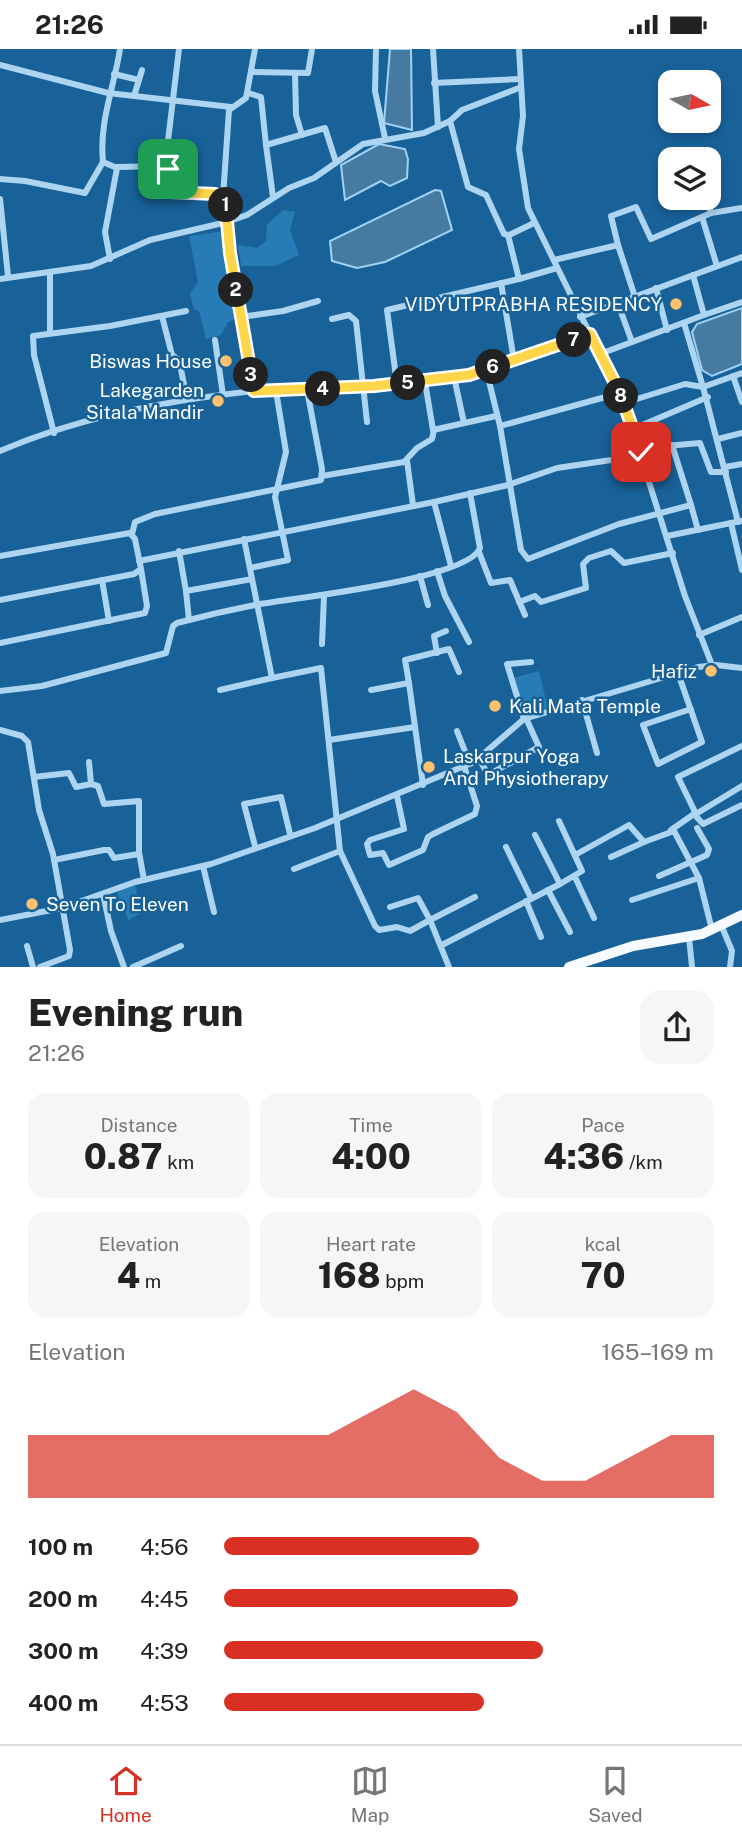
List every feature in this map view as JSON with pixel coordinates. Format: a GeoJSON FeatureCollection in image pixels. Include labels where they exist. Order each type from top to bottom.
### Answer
{"type":"FeatureCollection","features":[{"type":"Feature","properties":{"kind":"main road"},"geometry":{"type":"LineString","coordinates":[[569,967],[633,946],[689,937],[717,929],[742,915]]}},
{"type":"Feature","properties":{"kind":"street"},"geometry":{"type":"LineString","coordinates":[[0,179],[15,179],[85,193],[103,162],[108,93],[120,49]]}},
{"type":"Feature","properties":{"kind":"street"},"geometry":{"type":"LineString","coordinates":[[179,49],[170,102],[165,166],[169,170],[170,192],[223,197]]}},
{"type":"Feature","properties":{"kind":"street"},"geometry":{"type":"LineString","coordinates":[[0,65],[108,93],[230,107],[242,103],[248,93],[255,49]]}},
{"type":"Feature","properties":{"kind":"street"},"geometry":{"type":"LineString","coordinates":[[251,72],[308,73],[312,49]]}},
{"type":"Feature","properties":{"kind":"street"},"geometry":{"type":"LineString","coordinates":[[376,49],[375,91],[385,138]]}},
{"type":"Feature","properties":{"kind":"street"},"geometry":{"type":"LineString","coordinates":[[433,49],[439,127]]}},
{"type":"Feature","properties":{"kind":"street"},"geometry":{"type":"LineString","coordinates":[[519,49],[519,88],[523,113],[519,144],[524,195],[534,223],[620,393],[699,635],[712,665]]}},
{"type":"Feature","properties":{"kind":"street"},"geometry":{"type":"LineString","coordinates":[[134,96],[142,70]]}},
{"type":"Feature","properties":{"kind":"street"},"geometry":{"type":"LineString","coordinates":[[295,73],[296,115],[302,135]]}},
{"type":"Feature","properties":{"kind":"street"},"geometry":{"type":"LineString","coordinates":[[114,74],[139,80]]}},
{"type":"Feature","properties":{"kind":"street"},"geometry":{"type":"LineString","coordinates":[[434,83],[519,79]]}},
{"type":"Feature","properties":{"kind":"street"},"geometry":{"type":"LineString","coordinates":[[0,279],[91,266],[157,238],[247,215],[273,197],[314,178],[353,149],[385,138],[413,136],[439,127],[461,110],[519,88]]}},
{"type":"Feature","properties":{"kind":"street"},"geometry":{"type":"LineString","coordinates":[[248,93],[261,97],[273,197]]}},
{"type":"Feature","properties":{"kind":"street"},"geometry":{"type":"LineString","coordinates":[[230,107],[223,197],[254,391]]}},
{"type":"Feature","properties":{"kind":"street"},"geometry":{"type":"LineString","coordinates":[[450,121],[468,187],[486,195],[502,231],[508,235],[519,279]]}},
{"type":"Feature","properties":{"kind":"street"},"geometry":{"type":"LineString","coordinates":[[266,145],[325,128],[336,162]]}},
{"type":"Feature","properties":{"kind":"street"},"geometry":{"type":"LineString","coordinates":[[103,162],[117,166],[165,166]]}},
{"type":"Feature","properties":{"kind":"street"},"geometry":{"type":"LineString","coordinates":[[110,259],[105,232],[117,166]]}},
{"type":"Feature","properties":{"kind":"street"},"geometry":{"type":"LineString","coordinates":[[0,199],[8,276]]}},
{"type":"Feature","properties":{"kind":"street"},"geometry":{"type":"LineString","coordinates":[[634,294],[618,245],[611,216],[613,213],[636,207],[651,239],[711,213],[742,208]]}},
{"type":"Feature","properties":{"kind":"street"},"geometry":{"type":"LineString","coordinates":[[702,217],[717,266]]}},
{"type":"Feature","properties":{"kind":"street"},"geometry":{"type":"LineString","coordinates":[[508,235],[534,223]]}},
{"type":"Feature","properties":{"kind":"street"},"geometry":{"type":"LineString","coordinates":[[554,260],[618,245]]}},
{"type":"Feature","properties":{"kind":"street"},"geometry":{"type":"LineString","coordinates":[[580,317],[634,294],[742,257]]}},
{"type":"Feature","properties":{"kind":"street"},"geometry":{"type":"LineString","coordinates":[[397,384],[387,310],[557,268]]}},
{"type":"Feature","properties":{"kind":"street"},"geometry":{"type":"LineString","coordinates":[[50,272],[50,331]]}},
{"type":"Feature","properties":{"kind":"street"},"geometry":{"type":"LineString","coordinates":[[693,275],[704,315]]}},
{"type":"Feature","properties":{"kind":"street"},"geometry":{"type":"LineString","coordinates":[[501,283],[514,360]]}},
{"type":"Feature","properties":{"kind":"street"},"geometry":{"type":"LineString","coordinates":[[656,288],[667,330]]}},
{"type":"Feature","properties":{"kind":"street"},"geometry":{"type":"LineString","coordinates":[[241,317],[283,311],[318,300]]}},
{"type":"Feature","properties":{"kind":"street"},"geometry":{"type":"LineString","coordinates":[[617,301],[632,342]]}},
{"type":"Feature","properties":{"kind":"street"},"geometry":{"type":"LineString","coordinates":[[600,354],[742,302]]}},
{"type":"Feature","properties":{"kind":"street"},"geometry":{"type":"LineString","coordinates":[[54,433],[32,342],[33,335],[103,327],[186,310]]}},
{"type":"Feature","properties":{"kind":"street"},"geometry":{"type":"LineString","coordinates":[[332,319],[349,315],[354,318],[367,422]]}},
{"type":"Feature","properties":{"kind":"street"},"geometry":{"type":"LineString","coordinates":[[162,316],[173,355],[179,359],[187,399]]}},
{"type":"Feature","properties":{"kind":"street"},"geometry":{"type":"LineString","coordinates":[[684,323],[708,397],[718,439],[737,522],[734,542],[742,570]]}},
{"type":"Feature","properties":{"kind":"street"},"geometry":{"type":"LineString","coordinates":[[0,451],[127,411],[187,399],[254,391],[363,387],[454,377],[590,334]]}},
{"type":"Feature","properties":{"kind":"street"},"geometry":{"type":"LineString","coordinates":[[215,340],[223,395]]}},
{"type":"Feature","properties":{"kind":"street"},"geometry":{"type":"LineString","coordinates":[[486,369],[500,426],[521,550],[528,559],[619,524],[691,505]]}},
{"type":"Feature","properties":{"kind":"street"},"geometry":{"type":"LineString","coordinates":[[624,403],[677,386],[703,387],[742,373]]}},
{"type":"Feature","properties":{"kind":"street"},"geometry":{"type":"LineString","coordinates":[[733,376],[742,403]]}},
{"type":"Feature","properties":{"kind":"street"},"geometry":{"type":"LineString","coordinates":[[454,377],[464,423]]}},
{"type":"Feature","properties":{"kind":"street"},"geometry":{"type":"LineString","coordinates":[[322,476],[407,460],[417,448],[432,439],[434,431],[425,381]]}},
{"type":"Feature","properties":{"kind":"street"},"geometry":{"type":"LineString","coordinates":[[0,643],[147,611],[141,569],[132,534],[135,522],[155,514],[318,482],[322,476],[307,390]]}},
{"type":"Feature","properties":{"kind":"street"},"geometry":{"type":"LineString","coordinates":[[250,568],[288,560],[274,489],[285,463],[286,451],[276,391]]}},
{"type":"Feature","properties":{"kind":"street"},"geometry":{"type":"LineString","coordinates":[[500,426],[620,393]]}},
{"type":"Feature","properties":{"kind":"street"},"geometry":{"type":"LineString","coordinates":[[633,429],[708,397]]}},
{"type":"Feature","properties":{"kind":"street"},"geometry":{"type":"LineString","coordinates":[[434,431],[496,417]]}},
{"type":"Feature","properties":{"kind":"street"},"geometry":{"type":"LineString","coordinates":[[718,439],[742,433]]}},
{"type":"Feature","properties":{"kind":"street"},"geometry":{"type":"LineString","coordinates":[[139,561],[434,502],[508,485],[548,470],[610,461],[672,445],[700,443],[711,472],[742,464]]}},
{"type":"Feature","properties":{"kind":"street"},"geometry":{"type":"LineString","coordinates":[[672,445],[698,530]]}},
{"type":"Feature","properties":{"kind":"street"},"geometry":{"type":"LineString","coordinates":[[407,460],[413,505]]}},
{"type":"Feature","properties":{"kind":"street"},"geometry":{"type":"LineString","coordinates":[[470,493],[478,552],[491,583],[510,580],[524,615]]}},
{"type":"Feature","properties":{"kind":"street"},"geometry":{"type":"LineString","coordinates":[[434,502],[451,566]]}},
{"type":"Feature","properties":{"kind":"street"},"geometry":{"type":"LineString","coordinates":[[667,536],[737,522]]}},
{"type":"Feature","properties":{"kind":"street"},"geometry":{"type":"LineString","coordinates":[[0,556],[89,538],[132,534]]}},
{"type":"Feature","properties":{"kind":"street"},"geometry":{"type":"LineString","coordinates":[[244,539],[272,678]]}},
{"type":"Feature","properties":{"kind":"street"},"geometry":{"type":"LineString","coordinates":[[734,542],[742,540]]}},
{"type":"Feature","properties":{"kind":"street"},"geometry":{"type":"LineString","coordinates":[[179,551],[189,620]]}},
{"type":"Feature","properties":{"kind":"street"},"geometry":{"type":"LineString","coordinates":[[519,602],[535,596],[541,602],[586,588],[583,564],[604,551],[611,551],[624,563],[673,553]]}},
{"type":"Feature","properties":{"kind":"street"},"geometry":{"type":"LineString","coordinates":[[0,691],[42,686],[162,654],[168,650],[173,626],[189,620],[257,604],[324,596],[420,576],[451,566],[478,552]]}},
{"type":"Feature","properties":{"kind":"street"},"geometry":{"type":"LineString","coordinates":[[0,600],[134,574],[141,569]]}},
{"type":"Feature","properties":{"kind":"street"},"geometry":{"type":"LineString","coordinates":[[437,571],[445,596],[469,642]]}},
{"type":"Feature","properties":{"kind":"street"},"geometry":{"type":"LineString","coordinates":[[420,576],[428,605]]}},
{"type":"Feature","properties":{"kind":"street"},"geometry":{"type":"LineString","coordinates":[[186,591],[251,579]]}},
{"type":"Feature","properties":{"kind":"street"},"geometry":{"type":"LineString","coordinates":[[102,580],[109,621]]}},
{"type":"Feature","properties":{"kind":"street"},"geometry":{"type":"LineString","coordinates":[[322,644],[324,596]]}},
{"type":"Feature","properties":{"kind":"street"},"geometry":{"type":"LineString","coordinates":[[699,635],[742,617]]}},
{"type":"Feature","properties":{"kind":"street"},"geometry":{"type":"LineString","coordinates":[[437,653],[434,636],[446,631]]}},
{"type":"Feature","properties":{"kind":"street"},"geometry":{"type":"LineString","coordinates":[[423,785],[405,660],[449,649],[459,672]]}},
{"type":"Feature","properties":{"kind":"street"},"geometry":{"type":"LineString","coordinates":[[479,758],[488,775],[539,747],[525,719],[507,664],[531,662]]}},
{"type":"Feature","properties":{"kind":"street"},"geometry":{"type":"LineString","coordinates":[[0,920],[62,908],[144,880],[203,866],[337,820],[467,765],[525,719],[582,700],[712,665],[742,668]]}},
{"type":"Feature","properties":{"kind":"street"},"geometry":{"type":"LineString","coordinates":[[220,690],[321,668],[340,851],[377,930],[397,927],[410,931],[475,897]]}},
{"type":"Feature","properties":{"kind":"street"},"geometry":{"type":"LineString","coordinates":[[678,673],[691,709],[702,742],[658,764],[643,725],[691,709]]}},
{"type":"Feature","properties":{"kind":"street"},"geometry":{"type":"LineString","coordinates":[[371,690],[409,683]]}},
{"type":"Feature","properties":{"kind":"street"},"geometry":{"type":"LineString","coordinates":[[582,700],[597,753]]}},
{"type":"Feature","properties":{"kind":"street"},"geometry":{"type":"LineString","coordinates":[[329,740],[415,727]]}},
{"type":"Feature","properties":{"kind":"street"},"geometry":{"type":"LineString","coordinates":[[0,730],[27,740],[43,825],[54,860],[70,955],[40,967]]}},
{"type":"Feature","properties":{"kind":"street"},"geometry":{"type":"LineString","coordinates":[[397,796],[404,829],[370,840],[367,844],[370,855],[383,853],[389,865],[423,850],[428,837],[475,814],[477,806],[457,731]]}},
{"type":"Feature","properties":{"kind":"street"},"geometry":{"type":"LineString","coordinates":[[742,746],[678,777],[703,824],[742,805]]}},
{"type":"Feature","properties":{"kind":"street"},"geometry":{"type":"LineString","coordinates":[[89,762],[91,783]]}},
{"type":"Feature","properties":{"kind":"street"},"geometry":{"type":"LineString","coordinates":[[34,777],[69,773],[76,787],[91,783],[98,786],[104,804],[139,801],[139,854],[144,880]]}},
{"type":"Feature","properties":{"kind":"street"},"geometry":{"type":"LineString","coordinates":[[611,857],[671,829],[742,786]]}},
{"type":"Feature","properties":{"kind":"street"},"geometry":{"type":"LineString","coordinates":[[256,846],[244,804],[281,797],[290,834]]}},
{"type":"Feature","properties":{"kind":"street"},"geometry":{"type":"LineString","coordinates":[[442,944],[582,871],[559,821]]}},
{"type":"Feature","properties":{"kind":"street"},"geometry":{"type":"LineString","coordinates":[[575,855],[629,825],[644,842]]}},
{"type":"Feature","properties":{"kind":"street"},"geometry":{"type":"LineString","coordinates":[[659,876],[692,863],[709,852],[697,828]]}},
{"type":"Feature","properties":{"kind":"street"},"geometry":{"type":"LineString","coordinates":[[671,829],[675,831],[692,863],[717,929],[732,951],[730,967]]}},
{"type":"Feature","properties":{"kind":"street"},"geometry":{"type":"LineString","coordinates":[[535,835],[560,884]]}},
{"type":"Feature","properties":{"kind":"street"},"geometry":{"type":"LineString","coordinates":[[506,847],[529,900],[541,937]]}},
{"type":"Feature","properties":{"kind":"street"},"geometry":{"type":"LineString","coordinates":[[54,860],[104,850],[109,850],[114,858],[139,854]]}},
{"type":"Feature","properties":{"kind":"street"},"geometry":{"type":"LineString","coordinates":[[294,869],[340,851]]}},
{"type":"Feature","properties":{"kind":"street"},"geometry":{"type":"LineString","coordinates":[[203,866],[214,912]]}},
{"type":"Feature","properties":{"kind":"street"},"geometry":{"type":"LineString","coordinates":[[575,877],[594,918]]}},
{"type":"Feature","properties":{"kind":"street"},"geometry":{"type":"LineString","coordinates":[[632,901],[699,877]]}},
{"type":"Feature","properties":{"kind":"street"},"geometry":{"type":"LineString","coordinates":[[548,890],[570,932]]}},
{"type":"Feature","properties":{"kind":"street"},"geometry":{"type":"LineString","coordinates":[[103,894],[109,924],[124,967]]}},
{"type":"Feature","properties":{"kind":"street"},"geometry":{"type":"LineString","coordinates":[[390,907],[418,898],[442,944],[449,967]]}},
{"type":"Feature","properties":{"kind":"street"},"geometry":{"type":"LineString","coordinates":[[689,937],[692,967]]}},
{"type":"Feature","properties":{"kind":"street"},"geometry":{"type":"LineString","coordinates":[[27,946],[33,967]]}},
{"type":"Feature","properties":{"kind":"street"},"geometry":{"type":"LineString","coordinates":[[132,967],[181,946]]}},
{"type":"Feature","properties":{"kind":"shaded area"},"geometry":{"type":"Polygon","coordinates":[[[390,49],[411,49],[412,130],[384,123],[390,49]]]}},
{"type":"Feature","properties":{"kind":"shaded area"},"geometry":{"type":"Polygon","coordinates":[[[379,144],[405,149],[408,159],[407,178],[390,186],[381,181],[345,200],[341,165],[379,144]]]}},
{"type":"Feature","properties":{"kind":"shaded area"},"geometry":{"type":"Polygon","coordinates":[[[435,190],[441,191],[452,230],[385,262],[357,268],[332,261],[330,241],[435,190]]]}},
{"type":"Feature","properties":{"kind":"shaded area"},"geometry":{"type":"Polygon","coordinates":[[[283,210],[295,212],[290,230],[299,255],[275,266],[241,266],[238,245],[257,248],[266,241],[267,225],[283,210]]]}},
{"type":"Feature","properties":{"kind":"shaded area"},"geometry":{"type":"Polygon","coordinates":[[[225,231],[238,317],[228,322],[221,335],[206,339],[199,311],[194,309],[190,294],[198,282],[189,236],[225,231]]]}},
{"type":"Feature","properties":{"kind":"shaded area"},"geometry":{"type":"Polygon","coordinates":[[[742,308],[742,364],[712,376],[702,370],[692,332],[697,324],[742,308]]]}},
{"type":"Feature","properties":{"kind":"shaded area"},"geometry":{"type":"Polygon","coordinates":[[[539,671],[548,709],[525,715],[513,678],[539,671]]]}},
{"type":"Feature","properties":{"kind":"shaded area"},"geometry":{"type":"Polygon","coordinates":[[[135,882],[140,914],[128,920],[116,890],[135,882]]]}},
{"type":"Feature","properties":{"kind":"place","name":"VIDYUTPRABHA RESIDENCY"},"geometry":{"type":"Point","coordinates":[676,304]}},
{"type":"Feature","properties":{"kind":"place","name":"Biswas House"},"geometry":{"type":"Point","coordinates":[226,361]}},
{"type":"Feature","properties":{"kind":"place","name":"Lakegarden Sitala Mandir"},"geometry":{"type":"Point","coordinates":[218,401]}},
{"type":"Feature","properties":{"kind":"place","name":"Hafiz"},"geometry":{"type":"Point","coordinates":[711,671]}},
{"type":"Feature","properties":{"kind":"place","name":"Kali Mata Temple"},"geometry":{"type":"Point","coordinates":[495,706]}},
{"type":"Feature","properties":{"kind":"place","name":"Laskarpur Yoga And Physiotherapy"},"geometry":{"type":"Point","coordinates":[429,767]}},
{"type":"Feature","properties":{"kind":"place","name":"Seven To Eleven"},"geometry":{"type":"Point","coordinates":[32,904]}},
{"type":"Feature","properties":{"kind":"route"},"geometry":{"type":"LineString","coordinates":[[168,169],[170,192],[215,194],[225,200],[230,253],[255,392],[374,386],[469,375],[590,334],[620,393],[641,452]]}}]}
